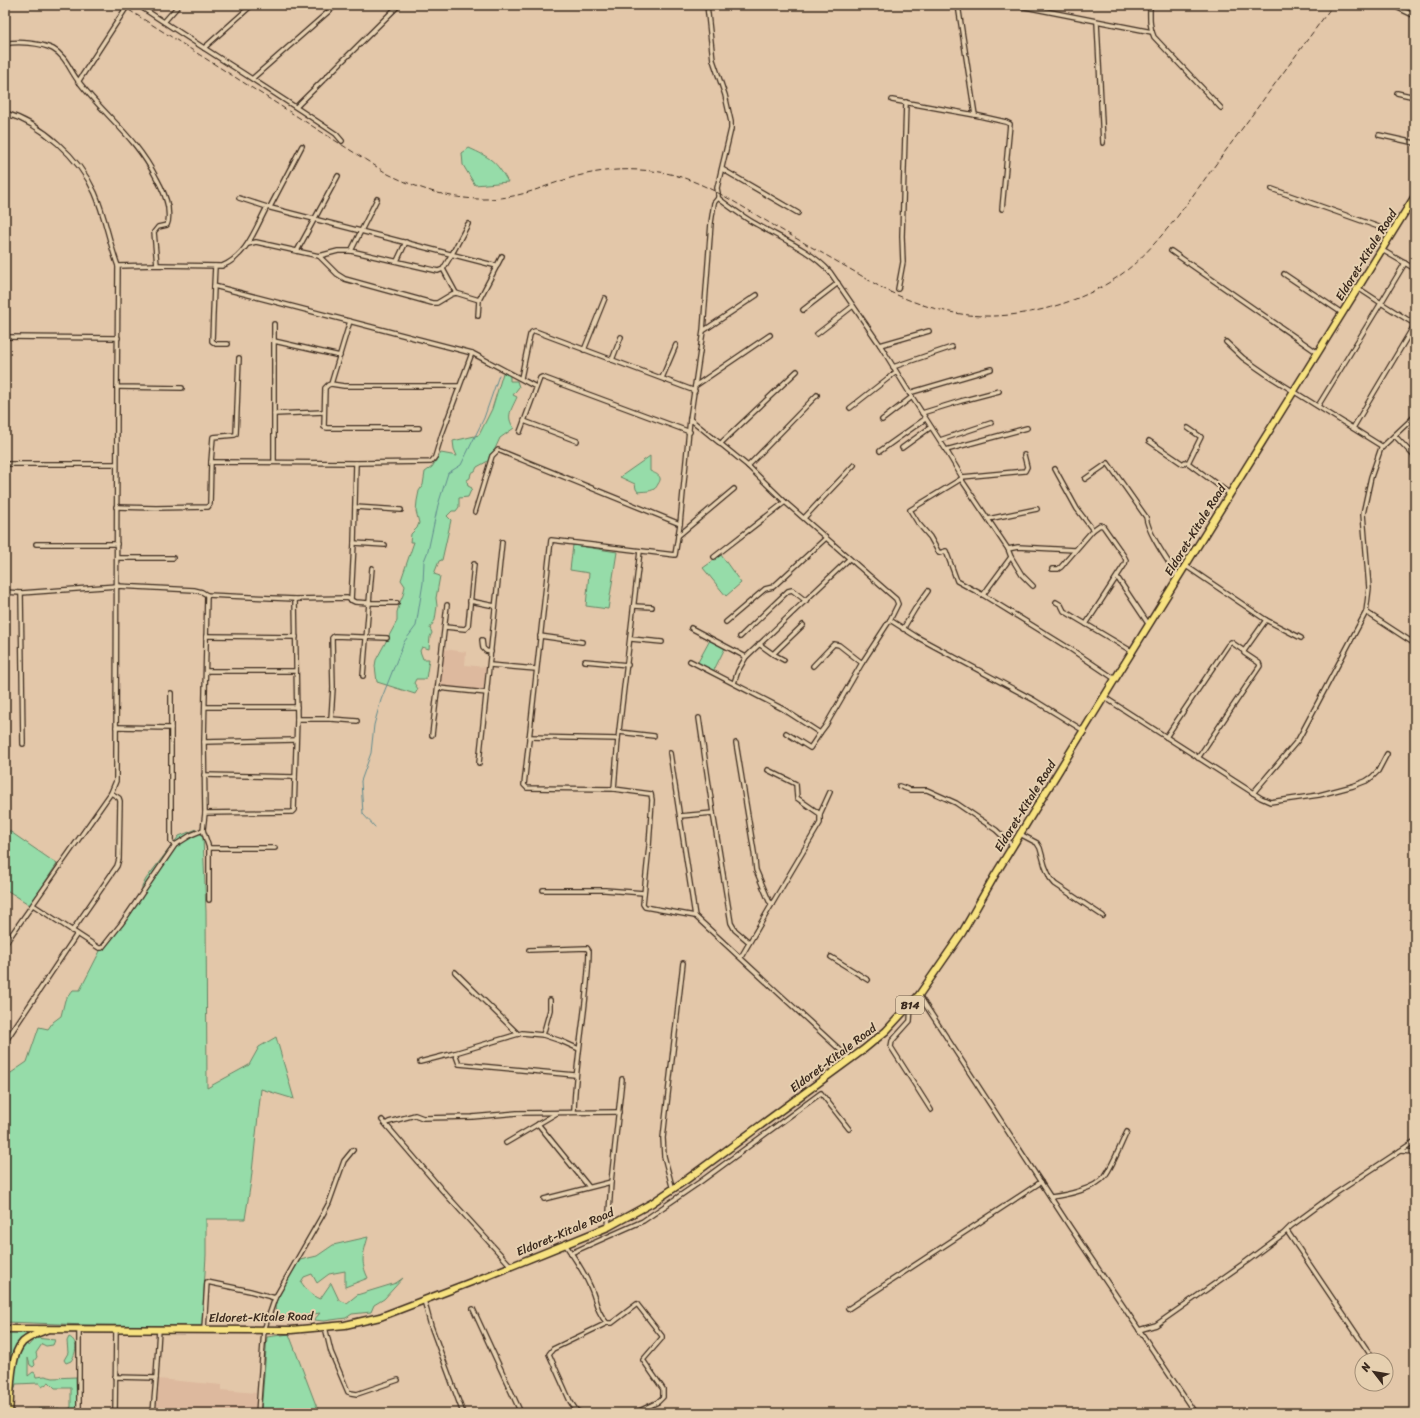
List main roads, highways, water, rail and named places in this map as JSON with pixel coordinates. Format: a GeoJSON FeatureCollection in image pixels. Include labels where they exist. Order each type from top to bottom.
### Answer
{"type":"FeatureCollection","features":[{"type":"Feature","properties":{"kind":"highway","name":"Eldoret-Kitale Road"},"geometry":{"type":"LineString","coordinates":[[5,1329],[264,1330],[308,1329],[366,1321],[424,1300],[608,1227],[673,1190],[851,1060],[886,1031],[919,995],[962,933],[991,882],[1115,679],[1415,196]]}},
{"type":"Feature","properties":{"kind":"highway"},"geometry":{"type":"LineString","coordinates":[[9,1413],[14,1361],[17,1351],[23,1342],[49,1329]]}},
{"type":"Feature","properties":{"kind":"waterway"},"geometry":{"type":"LineString","coordinates":[[375,827],[363,814],[361,781],[371,753],[374,725],[381,700],[404,642],[416,626],[423,583],[424,561],[428,551],[438,505],[448,473],[461,465],[484,418],[499,375]]}},
{"type":"Feature","properties":{"kind":"railway"},"geometry":{"type":"LineString","coordinates":[[121,5],[388,174],[418,187],[449,196],[480,199],[513,196],[596,172],[634,170],[675,175],[719,193],[891,293],[932,308],[981,316],[1011,315],[1030,312],[1067,302],[1103,286],[1119,276],[1139,260],[1174,221],[1333,5]]}}]}
